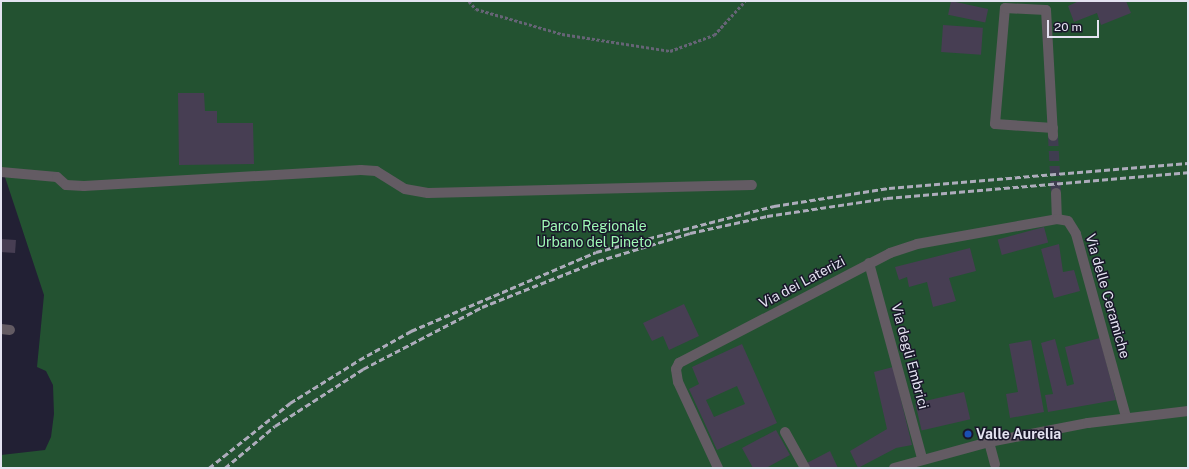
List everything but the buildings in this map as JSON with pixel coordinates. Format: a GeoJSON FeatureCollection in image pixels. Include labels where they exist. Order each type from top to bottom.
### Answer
{"type":"FeatureCollection","features":[{"type":"Feature","properties":{"kind":"street"},"geometry":{"type":"LineString","coordinates":[[1005,8],[1046,10],[1053,132],[995,124],[1005,8]]}},
{"type":"Feature","properties":{"kind":"street"},"geometry":{"type":"LineString","coordinates":[[1,172],[26,173],[57,177],[66,185],[84,186],[361,170],[376,171],[405,189],[428,192],[752,185]]}},
{"type":"Feature","properties":{"kind":"street"},"geometry":{"type":"LineString","coordinates":[[1056,192],[1057,219]]}},
{"type":"Feature","properties":{"kind":"street","name":"Via dei Laterizi"},"geometry":{"type":"LineString","coordinates":[[718,468],[678,382],[677,366],[869,263],[917,244],[1057,219]]}},
{"type":"Feature","properties":{"kind":"street","name":"Via delle Ceramiche"},"geometry":{"type":"LineString","coordinates":[[1057,219],[1068,221],[1076,234],[1126,417]]}},
{"type":"Feature","properties":{"kind":"street","name":"Via degli Embrici"},"geometry":{"type":"LineString","coordinates":[[869,263],[922,458]]}},
{"type":"Feature","properties":{"kind":"street"},"geometry":{"type":"LineString","coordinates":[[894,468],[922,458],[989,442],[1126,417],[1188,411]]}},
{"type":"Feature","properties":{"kind":"street"},"geometry":{"type":"LineString","coordinates":[[785,432],[805,468]]}},
{"type":"Feature","properties":{"kind":"street"},"geometry":{"type":"LineString","coordinates":[[989,442],[995,464]]}},
{"type":"Feature","properties":{"kind":"path"},"geometry":{"type":"LineString","coordinates":[[469,1],[476,9],[562,34],[670,51],[714,35],[745,1]]}},
{"type":"Feature","properties":{"kind":"green space","name":"Parco Regionale Urbano del Pineto"},"geometry":{"type":"Polygon","coordinates":[[[1,1],[1188,1],[1188,468],[1,468],[1,455],[45,450],[51,437],[54,414],[53,385],[46,371],[37,367],[44,295],[1,165],[1,1]]]}},
{"type":"Feature","properties":{"kind":"tunnel"},"geometry":{"type":"LineString","coordinates":[[1053,136],[1056,193]]}},
{"type":"Feature","properties":{"kind":"railway"},"geometry":{"type":"LineString","coordinates":[[209,468],[290,403],[359,360],[411,331],[596,252],[774,206],[889,188],[1188,163]]}},
{"type":"Feature","properties":{"kind":"railway"},"geometry":{"type":"LineString","coordinates":[[225,468],[275,426],[363,369],[482,307],[598,261],[690,233],[767,216],[887,198],[1188,172]]}},
{"type":"Feature","properties":{"kind":"place","name":"Valle Aurelia"},"geometry":{"type":"Point","coordinates":[968,434]}}]}
